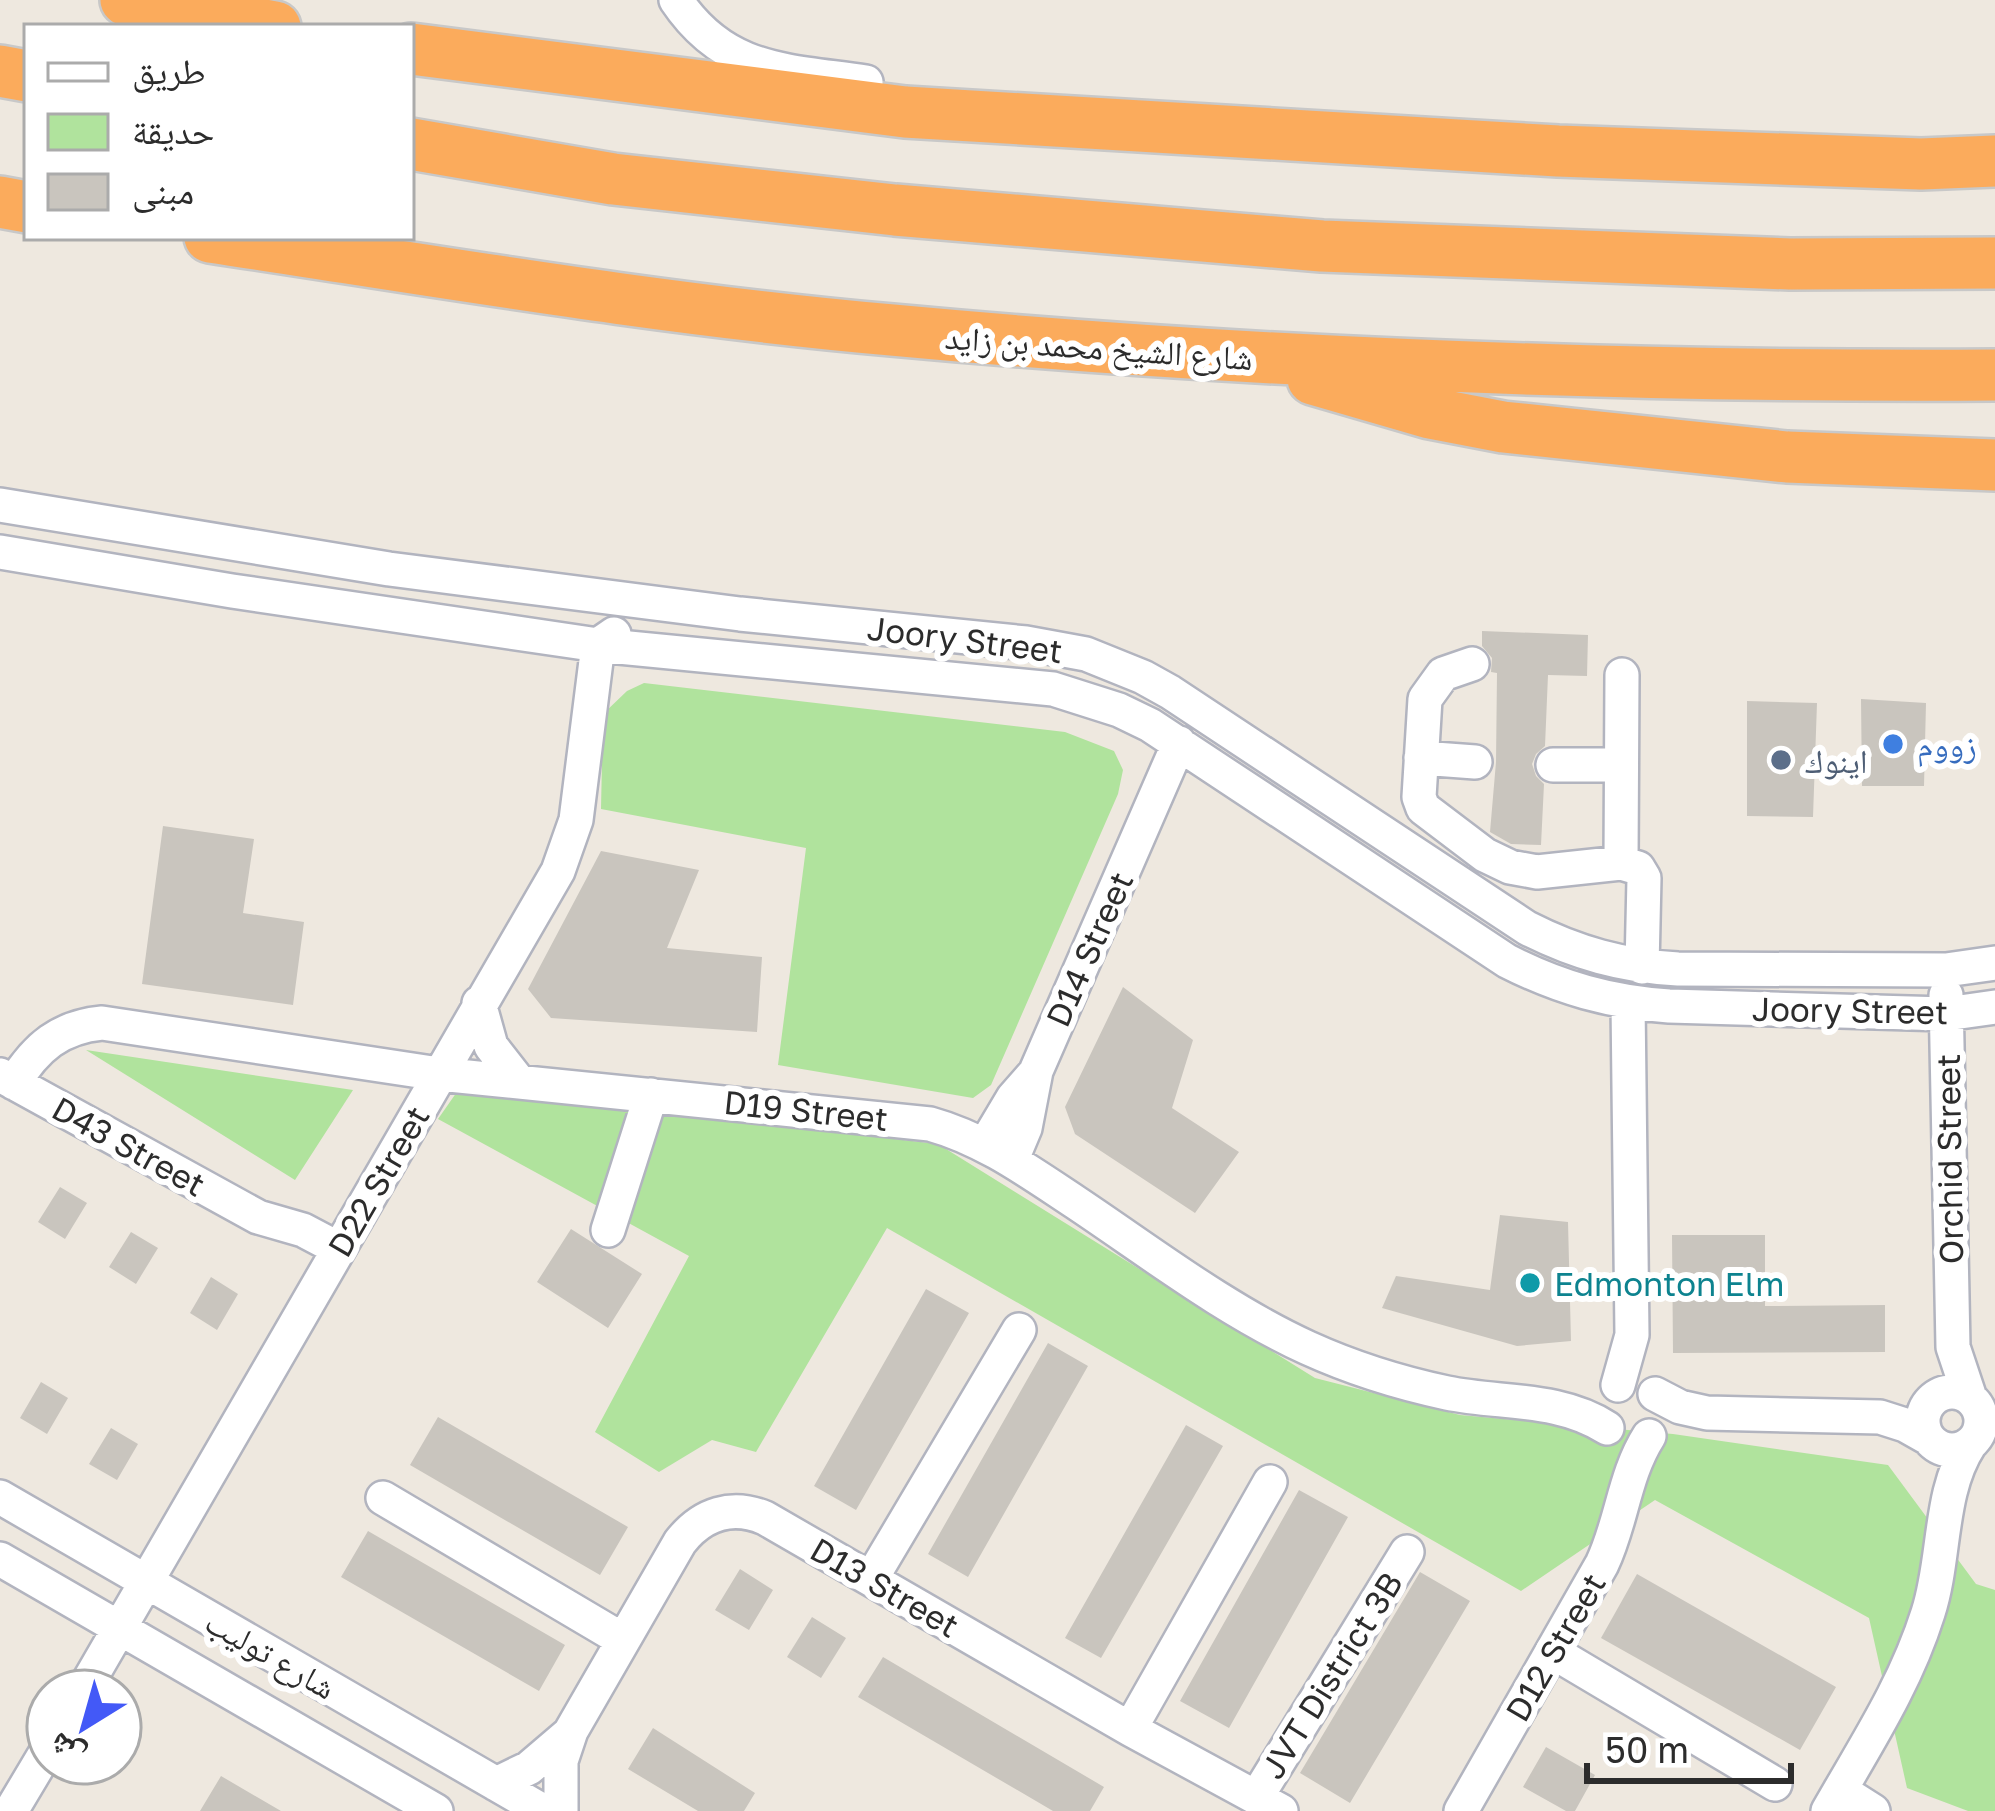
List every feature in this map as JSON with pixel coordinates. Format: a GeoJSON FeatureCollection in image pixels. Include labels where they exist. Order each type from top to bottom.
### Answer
{"type":"FeatureCollection","features":[{"type":"Feature","properties":{"kind":"highway"},"geometry":{"type":"LineString","coordinates":[[126,0],[258,24]]}},
{"type":"Feature","properties":{"kind":"highway"},"geometry":{"type":"LineString","coordinates":[[414,49],[905,112],[1371,142],[1921,164],[1995,158]]}},
{"type":"Feature","properties":{"kind":"highway"},"geometry":{"type":"LineString","coordinates":[[414,145],[613,179],[895,211],[1298,244],[1766,264],[1995,263]]}},
{"type":"Feature","properties":{"kind":"highway","name":"شارع الشيخ محمد بن زايد"},"geometry":{"type":"LineString","coordinates":[[230,240],[640,302],[888,330],[1243,359],[1794,376],[1995,375]]}},
{"type":"Feature","properties":{"kind":"highway"},"geometry":{"type":"LineString","coordinates":[[1243,359],[1430,413],[1503,428],[1787,457],[1995,465]]}},
{"type":"Feature","properties":{"kind":"street"},"geometry":{"type":"LineString","coordinates":[[676,0],[709,40],[757,66],[930,92],[1019,118]]}},
{"type":"Feature","properties":{"kind":"street","name":"Joory Street"},"geometry":{"type":"LineString","coordinates":[[0,505],[389,569],[740,614],[1026,643],[1086,654],[1170,692],[1527,928],[1582,953],[1642,967],[1946,970],[1995,964]]}},
{"type":"Feature","properties":{"kind":"street","name":"Joory Street"},"geometry":{"type":"LineString","coordinates":[[0,552],[598,645],[1053,688],[1119,710],[1179,743],[1507,961],[1566,988],[1628,1003],[1946,1014],[1995,1007]]}},
{"type":"Feature","properties":{"kind":"street"},"geometry":{"type":"LineString","coordinates":[[598,645],[630,628],[714,632],[740,614]]}},
{"type":"Feature","properties":{"kind":"street","name":"D22 Street"},"geometry":{"type":"LineString","coordinates":[[96,1667],[558,871],[572,837],[598,645]]}},
{"type":"Feature","properties":{"kind":"street"},"geometry":{"type":"LineString","coordinates":[[1472,664],[1443,674],[1430,689],[1423,710],[1419,797],[1426,812],[1498,862],[1537,872],[1622,863],[1638,868],[1644,878],[1642,967]]}},
{"type":"Feature","properties":{"kind":"street"},"geometry":{"type":"LineString","coordinates":[[1622,675],[1622,863]]}},
{"type":"Feature","properties":{"kind":"street","name":"D14 Street"},"geometry":{"type":"LineString","coordinates":[[999,1152],[1008,1104],[1036,1071],[1179,743]]}},
{"type":"Feature","properties":{"kind":"street"},"geometry":{"type":"LineString","coordinates":[[1421,758],[1475,762]]}},
{"type":"Feature","properties":{"kind":"street"},"geometry":{"type":"LineString","coordinates":[[1553,765],[1622,765]]}},
{"type":"Feature","properties":{"kind":"street","name":"Orchid Street"},"geometry":{"type":"LineString","coordinates":[[1831,1806],[1880,1725],[1921,1635],[1938,1577],[1950,1484],[1968,1416],[1953,1348],[1946,970]]}},
{"type":"Feature","properties":{"kind":"street"},"geometry":{"type":"LineString","coordinates":[[479,1003],[491,1046],[519,1082]]}},
{"type":"Feature","properties":{"kind":"street"},"geometry":{"type":"LineString","coordinates":[[1628,1003],[1633,1390],[1661,1413],[1651,1434]]}},
{"type":"Feature","properties":{"kind":"street","name":"D19 Street"},"geometry":{"type":"LineString","coordinates":[[7,1079],[66,1030],[103,1023],[439,1074],[907,1120],[952,1130],[999,1152],[1222,1300],[1308,1348],[1415,1385],[1490,1400],[1557,1406],[1584,1414],[1610,1431]]}},
{"type":"Feature","properties":{"kind":"street","name":"D43 Street"},"geometry":{"type":"LineString","coordinates":[[7,1079],[258,1217],[303,1230],[332,1260]]}},
{"type":"Feature","properties":{"kind":"street"},"geometry":{"type":"LineString","coordinates":[[608,1230],[651,1095]]}},
{"type":"Feature","properties":{"kind":"street"},"geometry":{"type":"LineString","coordinates":[[871,1579],[1019,1330]]}},
{"type":"Feature","properties":{"kind":"street"},"geometry":{"type":"LineString","coordinates":[[1629,1476],[1602,1406],[1633,1390],[1707,1413],[1968,1416]]}},
{"type":"Feature","properties":{"kind":"street","name":"D19 Street"},"geometry":{"type":"LineString","coordinates":[[1557,1406],[1633,1390]]}},
{"type":"Feature","properties":{"kind":"street"},"geometry":{"type":"LineString","coordinates":[[1610,1431],[1630,1442],[1707,1413]]}},
{"type":"Feature","properties":{"kind":"street"},"geometry":{"type":"LineString","coordinates":[[1931,1441],[1923,1423],[1968,1416]]}},
{"type":"Feature","properties":{"kind":"street"},"geometry":{"type":"LineString","coordinates":[[1880,1418],[1905,1425],[1931,1441]]}},
{"type":"Feature","properties":{"kind":"street","name":"D12 Street"},"geometry":{"type":"LineString","coordinates":[[1461,1811],[1611,1545],[1629,1476],[1651,1434]]}},
{"type":"Feature","properties":{"kind":"street","name":"Orchid Street"},"geometry":{"type":"LineString","coordinates":[[1931,1441],[1950,1484]]}},
{"type":"Feature","properties":{"kind":"street"},"geometry":{"type":"LineString","coordinates":[[1130,1729],[1270,1482]]}},
{"type":"Feature","properties":{"kind":"street","name":"شارع توليب"},"geometry":{"type":"LineString","coordinates":[[0,1497],[543,1811]]}},
{"type":"Feature","properties":{"kind":"street"},"geometry":{"type":"LineString","coordinates":[[383,1498],[623,1640]]}},
{"type":"Feature","properties":{"kind":"street","name":"D13 Street"},"geometry":{"type":"LineString","coordinates":[[561,1811],[561,1761],[572,1731],[680,1542],[715,1514],[742,1511],[765,1518],[1268,1804]]}},
{"type":"Feature","properties":{"kind":"street","name":"JVT District 3B"},"geometry":{"type":"LineString","coordinates":[[1268,1804],[1407,1552]]}},
{"type":"Feature","properties":{"kind":"street","name":"شارع توليب"},"geometry":{"type":"LineString","coordinates":[[0,1559],[436,1811]]}},
{"type":"Feature","properties":{"kind":"street"},"geometry":{"type":"LineString","coordinates":[[1552,1652],[1775,1784]]}},
{"type":"Feature","properties":{"kind":"street","name":"D13 Street"},"geometry":{"type":"LineString","coordinates":[[496,1784],[529,1768],[572,1731]]}},
{"type":"Feature","properties":{"kind":"street"},"geometry":{"type":"LineString","coordinates":[[1831,1806],[1873,1811]]}},
{"type":"Feature","properties":{"kind":"green space"},"geometry":{"type":"Polygon","coordinates":[[[644,683],[1065,732],[1114,751],[1123,770],[1118,794],[991,1085],[973,1098],[778,1065],[806,848],[601,809],[603,714],[627,691],[644,683]]]}},
{"type":"Feature","properties":{"kind":"green space"},"geometry":{"type":"Polygon","coordinates":[[[86,1050],[353,1090],[295,1180],[86,1050]]]}},
{"type":"Feature","properties":{"kind":"green space"},"geometry":{"type":"Polygon","coordinates":[[[459,1089],[938,1144],[1315,1378],[1460,1415],[1673,1434],[1888,1465],[1976,1584],[1995,1590],[1995,1811],[1968,1811],[1907,1788],[1869,1618],[1655,1500],[1521,1591],[887,1228],[756,1452],[712,1440],[659,1472],[595,1432],[689,1256],[438,1119],[459,1089]]]}},
{"type":"Feature","properties":{"kind":"building"},"geometry":{"type":"Polygon","coordinates":[[[1482,631],[1588,635],[1587,676],[1548,675],[1545,746],[1532,764],[1544,784],[1541,845],[1511,844],[1490,832],[1497,673],[1491,672],[1492,658],[1482,646],[1482,631]]]}},
{"type":"Feature","properties":{"kind":"building","name":"زووم"},"geometry":{"type":"Polygon","coordinates":[[[1861,699],[1926,703],[1924,786],[1862,786],[1861,699]]]}},
{"type":"Feature","properties":{"kind":"building","name":"اينوك"},"geometry":{"type":"Polygon","coordinates":[[[1747,701],[1817,703],[1813,817],[1747,816],[1747,701]]]}},
{"type":"Feature","properties":{"kind":"building"},"geometry":{"type":"Polygon","coordinates":[[[163,826],[254,839],[243,913],[304,922],[293,1005],[142,984],[163,826]]]}},
{"type":"Feature","properties":{"kind":"building"},"geometry":{"type":"Polygon","coordinates":[[[601,851],[699,870],[667,948],[762,957],[757,1032],[551,1018],[528,989],[601,851]]]}},
{"type":"Feature","properties":{"kind":"building"},"geometry":{"type":"Polygon","coordinates":[[[1123,987],[1193,1040],[1172,1108],[1239,1152],[1195,1213],[1075,1134],[1065,1107],[1123,987]]]}},
{"type":"Feature","properties":{"kind":"building"},"geometry":{"type":"Polygon","coordinates":[[[60,1187],[87,1203],[65,1239],[38,1222],[60,1187]]]}},
{"type":"Feature","properties":{"kind":"building","name":"Edmonton Elm"},"geometry":{"type":"Polygon","coordinates":[[[1500,1215],[1568,1222],[1571,1341],[1517,1346],[1382,1308],[1396,1276],[1490,1290],[1500,1215]]]}},
{"type":"Feature","properties":{"kind":"building"},"geometry":{"type":"Polygon","coordinates":[[[571,1229],[642,1274],[608,1328],[537,1282],[571,1229]]]}},
{"type":"Feature","properties":{"kind":"building"},"geometry":{"type":"Polygon","coordinates":[[[131,1232],[158,1248],[136,1284],[109,1267],[131,1232]]]}},
{"type":"Feature","properties":{"kind":"building"},"geometry":{"type":"Polygon","coordinates":[[[1672,1235],[1765,1235],[1765,1306],[1885,1305],[1885,1352],[1673,1353],[1672,1235]]]}},
{"type":"Feature","properties":{"kind":"building"},"geometry":{"type":"Polygon","coordinates":[[[211,1277],[238,1294],[217,1330],[190,1313],[211,1277]]]}},
{"type":"Feature","properties":{"kind":"building"},"geometry":{"type":"Polygon","coordinates":[[[926,1289],[969,1313],[856,1510],[814,1486],[926,1289]]]}},
{"type":"Feature","properties":{"kind":"building"},"geometry":{"type":"Polygon","coordinates":[[[1048,1343],[1088,1366],[968,1577],[928,1554],[1048,1343]]]}},
{"type":"Feature","properties":{"kind":"building"},"geometry":{"type":"Polygon","coordinates":[[[41,1382],[68,1398],[47,1434],[20,1418],[41,1382]]]}},
{"type":"Feature","properties":{"kind":"building"},"geometry":{"type":"Polygon","coordinates":[[[438,1417],[628,1527],[600,1575],[410,1465],[438,1417]]]}},
{"type":"Feature","properties":{"kind":"building"},"geometry":{"type":"Polygon","coordinates":[[[1186,1425],[1223,1446],[1101,1658],[1065,1638],[1186,1425]]]}},
{"type":"Feature","properties":{"kind":"building"},"geometry":{"type":"Polygon","coordinates":[[[111,1428],[138,1444],[117,1480],[89,1464],[111,1428]]]}},
{"type":"Feature","properties":{"kind":"building"},"geometry":{"type":"Polygon","coordinates":[[[1299,1490],[1348,1517],[1229,1728],[1180,1701],[1299,1490]]]}},
{"type":"Feature","properties":{"kind":"building"},"geometry":{"type":"Polygon","coordinates":[[[368,1531],[565,1645],[539,1691],[341,1577],[368,1531]]]}},
{"type":"Feature","properties":{"kind":"building"},"geometry":{"type":"Polygon","coordinates":[[[740,1569],[773,1590],[749,1630],[715,1610],[740,1569]]]}},
{"type":"Feature","properties":{"kind":"building"},"geometry":{"type":"Polygon","coordinates":[[[1420,1572],[1470,1601],[1350,1803],[1300,1773],[1420,1572]]]}},
{"type":"Feature","properties":{"kind":"building"},"geometry":{"type":"Polygon","coordinates":[[[1637,1574],[1836,1687],[1800,1750],[1601,1638],[1637,1574]]]}},
{"type":"Feature","properties":{"kind":"building"},"geometry":{"type":"Polygon","coordinates":[[[812,1617],[846,1638],[821,1678],[787,1657],[812,1617]]]}},
{"type":"Feature","properties":{"kind":"building"},"geometry":{"type":"Polygon","coordinates":[[[883,1657],[1104,1787],[1090,1811],[1053,1811],[858,1697],[883,1657]]]}},
{"type":"Feature","properties":{"kind":"building"},"geometry":{"type":"Polygon","coordinates":[[[653,1728],[755,1793],[744,1811],[698,1811],[628,1769],[653,1728]]]}},
{"type":"Feature","properties":{"kind":"building"},"geometry":{"type":"Polygon","coordinates":[[[1546,1747],[1595,1775],[1575,1811],[1566,1811],[1523,1787],[1546,1747]]]}},
{"type":"Feature","properties":{"kind":"building"},"geometry":{"type":"Polygon","coordinates":[[[221,1776],[281,1811],[200,1811],[221,1776]]]}},
{"type":"Feature","properties":{"kind":"place","name":"زووم"},"geometry":{"type":"Point","coordinates":[1893,744]}},
{"type":"Feature","properties":{"kind":"place","name":"اينوك"},"geometry":{"type":"Point","coordinates":[1781,760]}},
{"type":"Feature","properties":{"kind":"place","name":"Edmonton Elm"},"geometry":{"type":"Point","coordinates":[1530,1283]}}]}
